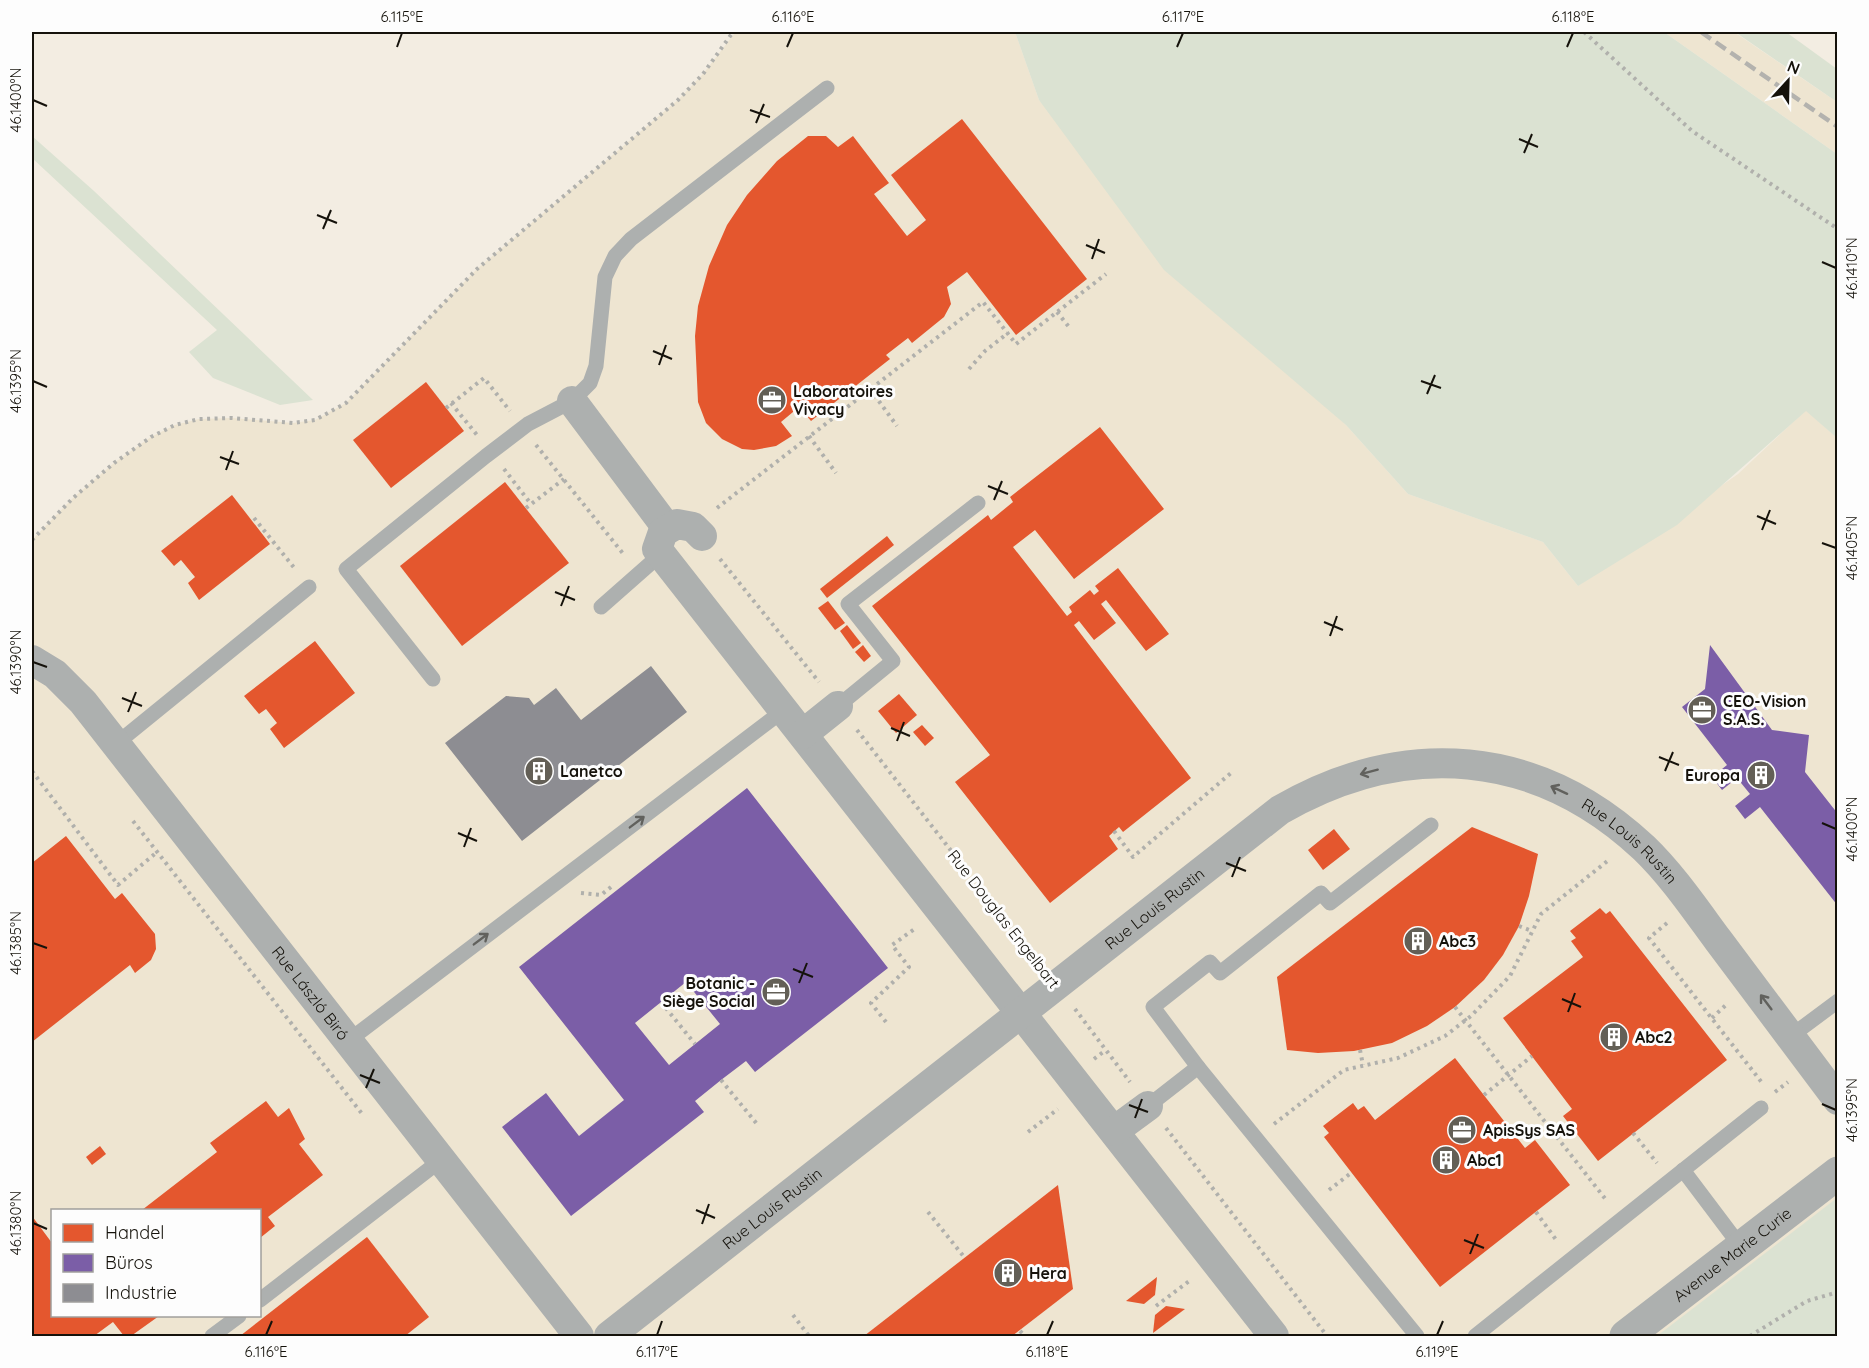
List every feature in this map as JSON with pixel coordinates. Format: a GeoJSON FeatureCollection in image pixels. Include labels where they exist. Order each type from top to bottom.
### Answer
{"type":"FeatureCollection","features":[{"type":"Feature","properties":{"kind":"street"},"geometry":{"type":"LineString","coordinates":[[572,401],[784,710],[1274,1336]]}},
{"type":"Feature","properties":{"kind":"street","name":"Rue László Biró"},"geometry":{"type":"LineString","coordinates":[[32,660],[66,684],[116,744],[579,1336]]}},
{"type":"Feature","properties":{"kind":"street"},"geometry":{"type":"LineString","coordinates":[[803,734],[838,706]]}},
{"type":"Feature","properties":{"kind":"street","name":"Rue Louis Rustin"},"geometry":{"type":"LineString","coordinates":[[609,1336],[1058,987],[1263,823],[1314,790],[1387,767],[1447,763],[1497,770],[1546,784],[1580,801],[1634,840],[1690,903],[1838,1100]]}},
{"type":"Feature","properties":{"kind":"street"},"geometry":{"type":"LineString","coordinates":[[1114,1131],[1148,1106]]}},
{"type":"Feature","properties":{"kind":"street","name":"Avenue Marie Curie"},"geometry":{"type":"LineString","coordinates":[[1626,1336],[1838,1173]]}},
{"type":"Feature","properties":{"kind":"lane"},"geometry":{"type":"LineString","coordinates":[[434,679],[346,569],[523,428],[572,401],[590,383],[596,366],[602,289],[615,256],[631,239],[827,88]]}},
{"type":"Feature","properties":{"kind":"lane"},"geometry":{"type":"LineString","coordinates":[[838,706],[893,661],[848,604],[978,503]]}},
{"type":"Feature","properties":{"kind":"lane"},"geometry":{"type":"LineString","coordinates":[[601,607],[672,544]]}},
{"type":"Feature","properties":{"kind":"lane"},"geometry":{"type":"LineString","coordinates":[[116,744],[309,586]]}},
{"type":"Feature","properties":{"kind":"lane"},"geometry":{"type":"LineString","coordinates":[[348,1041],[784,710]]}},
{"type":"Feature","properties":{"kind":"lane"},"geometry":{"type":"LineString","coordinates":[[1417,1336],[1198,1067],[1153,1007],[1210,962],[1220,973],[1321,893],[1330,903],[1431,825]]}},
{"type":"Feature","properties":{"kind":"lane"},"geometry":{"type":"LineString","coordinates":[[1791,1036],[1838,1001]]}},
{"type":"Feature","properties":{"kind":"lane"},"geometry":{"type":"LineString","coordinates":[[1148,1106],[1198,1067]]}},
{"type":"Feature","properties":{"kind":"lane"},"geometry":{"type":"LineString","coordinates":[[1474,1336],[1761,1108]]}},
{"type":"Feature","properties":{"kind":"lane"},"geometry":{"type":"LineString","coordinates":[[261,1299],[441,1160]]}},
{"type":"Feature","properties":{"kind":"lane"},"geometry":{"type":"LineString","coordinates":[[1683,1170],[1741,1246]]}},
{"type":"Feature","properties":{"kind":"lane"},"geometry":{"type":"LineString","coordinates":[[212,1336],[238,1317]]}},
{"type":"Feature","properties":{"kind":"path"},"geometry":{"type":"LineString","coordinates":[[32,540],[73,498],[114,464],[151,437],[175,425],[199,419],[232,418],[293,423],[315,420],[346,403],[477,268],[678,100],[703,74],[733,32]]}},
{"type":"Feature","properties":{"kind":"path"},"geometry":{"type":"LineString","coordinates":[[1584,32],[1692,131],[1838,229]]}},
{"type":"Feature","properties":{"kind":"path"},"geometry":{"type":"LineString","coordinates":[[672,544],[983,302],[1016,345],[1106,274]]}},
{"type":"Feature","properties":{"kind":"path"},"geometry":{"type":"LineString","coordinates":[[1058,312],[1069,327]]}},
{"type":"Feature","properties":{"kind":"path"},"geometry":{"type":"LineString","coordinates":[[969,369],[985,351],[1008,333]]}},
{"type":"Feature","properties":{"kind":"path","name":"Rue Douglas Engelbart"},"geometry":{"type":"LineString","coordinates":[[446,408],[484,378],[564,479],[672,544],[838,706],[1327,1336]]}},
{"type":"Feature","properties":{"kind":"path"},"geometry":{"type":"LineString","coordinates":[[870,389],[897,426]]}},
{"type":"Feature","properties":{"kind":"path"},"geometry":{"type":"LineString","coordinates":[[809,436],[836,473]]}},
{"type":"Feature","properties":{"kind":"path"},"geometry":{"type":"LineString","coordinates":[[526,508],[564,479]]}},
{"type":"Feature","properties":{"kind":"path"},"geometry":{"type":"LineString","coordinates":[[254,518],[309,586]]}},
{"type":"Feature","properties":{"kind":"path"},"geometry":{"type":"LineString","coordinates":[[32,771],[118,885],[157,852]]}},
{"type":"Feature","properties":{"kind":"path"},"geometry":{"type":"LineString","coordinates":[[1114,831],[1133,856],[1231,773]]}},
{"type":"Feature","properties":{"kind":"path"},"geometry":{"type":"LineString","coordinates":[[1268,1129],[1344,1070],[1398,1059],[1445,1036],[1465,1021],[1510,976],[1541,914],[1634,840]]}},
{"type":"Feature","properties":{"kind":"path"},"geometry":{"type":"LineString","coordinates":[[572,891],[601,895],[611,887]]}},
{"type":"Feature","properties":{"kind":"path"},"geometry":{"type":"LineString","coordinates":[[1690,903],[1649,938],[1764,1086]]}},
{"type":"Feature","properties":{"kind":"path"},"geometry":{"type":"LineString","coordinates":[[886,1022],[871,1003],[909,966],[892,945],[940,909]]}},
{"type":"Feature","properties":{"kind":"path"},"geometry":{"type":"LineString","coordinates":[[1519,926],[1532,931]]}},
{"type":"Feature","properties":{"kind":"path"},"geometry":{"type":"LineString","coordinates":[[661,1002],[695,1044]]}},
{"type":"Feature","properties":{"kind":"path"},"geometry":{"type":"LineString","coordinates":[[1455,1007],[1610,1204]]}},
{"type":"Feature","properties":{"kind":"path"},"geometry":{"type":"LineString","coordinates":[[1360,1050],[1363,1065]]}},
{"type":"Feature","properties":{"kind":"path"},"geometry":{"type":"LineString","coordinates":[[1484,1095],[1532,1056]]}},
{"type":"Feature","properties":{"kind":"path"},"geometry":{"type":"LineString","coordinates":[[721,1080],[757,1124]]}},
{"type":"Feature","properties":{"kind":"path"},"geometry":{"type":"LineString","coordinates":[[1633,1133],[1659,1166]]}},
{"type":"Feature","properties":{"kind":"path"},"geometry":{"type":"LineString","coordinates":[[1321,1196],[1351,1173]]}},
{"type":"Feature","properties":{"kind":"path"},"geometry":{"type":"LineString","coordinates":[[928,1212],[965,1258]]}},
{"type":"Feature","properties":{"kind":"path"},"geometry":{"type":"LineString","coordinates":[[1536,1212],[1559,1244]]}},
{"type":"Feature","properties":{"kind":"path"},"geometry":{"type":"LineString","coordinates":[[1156,1306],[1215,1262]]}},
{"type":"Feature","properties":{"kind":"path"},"geometry":{"type":"LineString","coordinates":[[1750,1336],[1807,1301],[1838,1292]]}},
{"type":"Feature","properties":{"kind":"path"},"geometry":{"type":"LineString","coordinates":[[793,1315],[810,1336]]}},
{"type":"Feature","properties":{"kind":"path"},"geometry":{"type":"LineString","coordinates":[[1020,1330],[1025,1336]]}},
{"type":"Feature","properties":{"kind":"shaded area"},"geometry":{"type":"Polygon","coordinates":[[[741,32],[1015,32],[1039,100],[1346,425],[1408,494],[1543,542],[1578,586],[1738,474],[1806,410],[1837,438],[1837,1336],[32,1336],[32,540],[73,498],[114,463],[151,437],[175,425],[199,419],[232,418],[293,423],[315,420],[346,403],[477,269],[678,100],[703,74],[734,34],[741,32]]]}},
{"type":"Feature","properties":{"kind":"shaded area"},"geometry":{"type":"Polygon","coordinates":[[[1664,32],[1734,32],[1837,102],[1837,154],[1664,32]]]}},
{"type":"Feature","properties":{"kind":"green space"},"geometry":{"type":"Polygon","coordinates":[[[1015,32],[1664,32],[1837,154],[1837,438],[1806,411],[1677,525],[1578,586],[1543,542],[1408,494],[1346,425],[1164,270],[1039,100],[1015,32]]]}},
{"type":"Feature","properties":{"kind":"green space"},"geometry":{"type":"Polygon","coordinates":[[[1735,32],[1786,32],[1837,69],[1837,102],[1735,32]]]}},
{"type":"Feature","properties":{"kind":"green space"},"geometry":{"type":"Polygon","coordinates":[[[32,136],[94,191],[313,400],[280,405],[213,378],[189,352],[217,330],[32,158],[32,136]]]}},
{"type":"Feature","properties":{"kind":"green space"},"geometry":{"type":"Polygon","coordinates":[[[1837,1198],[1837,1336],[1657,1336],[1837,1198]]]}},
{"type":"Feature","properties":{"kind":"building: Handel"},"geometry":{"type":"Polygon","coordinates":[[[962,119],[1087,279],[1016,335],[967,272],[947,287],[951,304],[944,317],[912,343],[908,338],[886,355],[890,359],[811,421],[799,407],[781,422],[792,436],[776,446],[754,450],[742,449],[722,439],[706,423],[698,402],[695,336],[698,306],[709,266],[727,225],[747,195],[777,161],[808,136],[826,136],[838,147],[853,136],[889,183],[874,194],[907,236],[926,220],[891,175],[962,119]]]}},
{"type":"Feature","properties":{"kind":"building: Handel"},"geometry":{"type":"Polygon","coordinates":[[[426,382],[464,431],[391,488],[353,440],[426,382]]]}},
{"type":"Feature","properties":{"kind":"building: Handel"},"geometry":{"type":"Polygon","coordinates":[[[1100,427],[1164,509],[1074,579],[1035,530],[1013,547],[1067,616],[1072,612],[1069,607],[1090,590],[1094,595],[1099,591],[1095,586],[1118,568],[1169,634],[1146,651],[1106,600],[1101,604],[1116,623],[1094,640],[1079,621],[1074,625],[1191,778],[1123,832],[1119,827],[1109,836],[1118,849],[1050,903],[955,782],[990,755],[872,606],[988,515],[991,520],[1013,502],[1010,497],[1100,427]]]}},
{"type":"Feature","properties":{"kind":"building: Handel"},"geometry":{"type":"Polygon","coordinates":[[[505,482],[569,563],[462,646],[400,566],[505,482]]]}},
{"type":"Feature","properties":{"kind":"building: Handel"},"geometry":{"type":"Polygon","coordinates":[[[232,495],[270,544],[199,600],[188,583],[195,577],[181,560],[174,566],[161,551],[232,495]]]}},
{"type":"Feature","properties":{"kind":"building: Handel"},"geometry":{"type":"Polygon","coordinates":[[[887,536],[894,545],[827,598],[820,589],[887,536]]]}},
{"type":"Feature","properties":{"kind":"building: Handel"},"geometry":{"type":"Polygon","coordinates":[[[828,601],[845,623],[835,630],[818,608],[828,601]]]}},
{"type":"Feature","properties":{"kind":"building: Handel"},"geometry":{"type":"Polygon","coordinates":[[[847,625],[861,643],[853,649],[840,631],[847,625]]]}},
{"type":"Feature","properties":{"kind":"building: Handel"},"geometry":{"type":"Polygon","coordinates":[[[315,641],[355,693],[284,748],[270,729],[277,723],[266,709],[259,714],[244,696],[315,641]]]}},
{"type":"Feature","properties":{"kind":"building: Handel"},"geometry":{"type":"Polygon","coordinates":[[[863,645],[871,656],[864,662],[855,652],[863,645]]]}},
{"type":"Feature","properties":{"kind":"building: Handel"},"geometry":{"type":"Polygon","coordinates":[[[899,694],[917,715],[896,733],[878,711],[899,694]]]}},
{"type":"Feature","properties":{"kind":"building: Handel"},"geometry":{"type":"Polygon","coordinates":[[[922,725],[934,738],[925,746],[913,732],[922,725]]]}},
{"type":"Feature","properties":{"kind":"building: Handel","name":"Abc3"},"geometry":{"type":"Polygon","coordinates":[[[1472,827],[1538,854],[1529,896],[1519,926],[1503,955],[1484,980],[1455,1007],[1427,1026],[1392,1043],[1354,1051],[1318,1053],[1287,1050],[1277,977],[1472,827]]]}},
{"type":"Feature","properties":{"kind":"building: Handel"},"geometry":{"type":"Polygon","coordinates":[[[1334,829],[1350,849],[1323,870],[1308,850],[1334,829]]]}},
{"type":"Feature","properties":{"kind":"building: Handel"},"geometry":{"type":"Polygon","coordinates":[[[66,836],[115,899],[122,893],[155,934],[156,949],[151,960],[135,973],[130,965],[32,1042],[32,863],[66,836]]]}},
{"type":"Feature","properties":{"kind":"building: Handel","name":"Abc2"},"geometry":{"type":"Polygon","coordinates":[[[1600,908],[1606,914],[1610,911],[1727,1060],[1598,1161],[1563,1116],[1572,1109],[1503,1018],[1583,957],[1571,941],[1576,938],[1570,931],[1600,908]]]}},
{"type":"Feature","properties":{"kind":"building: Handel","name":"Abc1"},"geometry":{"type":"Polygon","coordinates":[[[1455,1058],[1525,1148],[1535,1140],[1570,1185],[1440,1287],[1324,1137],[1329,1133],[1323,1126],[1353,1103],[1358,1110],[1364,1106],[1375,1120],[1455,1058]]]}},
{"type":"Feature","properties":{"kind":"building: Handel"},"geometry":{"type":"Polygon","coordinates":[[[266,1101],[278,1117],[289,1108],[305,1139],[299,1144],[323,1175],[268,1217],[275,1226],[261,1237],[261,1209],[143,1209],[217,1152],[210,1143],[266,1101]]]}},
{"type":"Feature","properties":{"kind":"building: Handel"},"geometry":{"type":"Polygon","coordinates":[[[100,1146],[106,1154],[92,1165],[86,1157],[100,1146]]]}},
{"type":"Feature","properties":{"kind":"building: Handel","name":"Hera"},"geometry":{"type":"Polygon","coordinates":[[[1058,1185],[1073,1289],[1012,1336],[864,1336],[1058,1185]]]}},
{"type":"Feature","properties":{"kind":"building: Handel"},"geometry":{"type":"Polygon","coordinates":[[[32,1216],[51,1242],[51,1317],[158,1317],[131,1336],[124,1336],[113,1322],[94,1336],[36,1336],[32,1331],[32,1216]]]}},
{"type":"Feature","properties":{"kind":"building: Handel"},"geometry":{"type":"Polygon","coordinates":[[[367,1237],[429,1317],[405,1336],[240,1336],[367,1237]]]}},
{"type":"Feature","properties":{"kind":"building: Handel"},"geometry":{"type":"Polygon","coordinates":[[[1157,1277],[1155,1295],[1144,1304],[1126,1301],[1157,1277]]]}},
{"type":"Feature","properties":{"kind":"building: Handel"},"geometry":{"type":"Polygon","coordinates":[[[1166,1306],[1185,1309],[1153,1333],[1155,1315],[1166,1306]]]}},
{"type":"Feature","properties":{"kind":"building: Büros","name":"Europa"},"geometry":{"type":"Polygon","coordinates":[[[1710,645],[1772,730],[1809,735],[1805,772],[1838,814],[1838,906],[1760,807],[1745,819],[1735,806],[1750,794],[1737,778],[1722,790],[1712,777],[1727,765],[1682,707],[1705,689],[1710,645]]]}},
{"type":"Feature","properties":{"kind":"building: Büros","name":"Botanic - Siège Social"},"geometry":{"type":"Polygon","coordinates":[[[747,788],[888,968],[755,1072],[746,1061],[721,1080],[695,1101],[704,1112],[571,1216],[502,1127],[546,1093],[579,1136],[624,1100],[519,967],[747,788]],[[686,982],[635,1023],[669,1065],[720,1024],[686,982]]]}},
{"type":"Feature","properties":{"kind":"building: Industrie","name":"Lanetco"},"geometry":{"type":"Polygon","coordinates":[[[651,666],[687,712],[522,841],[445,743],[506,696],[529,698],[534,705],[556,688],[581,720],[651,666]]]}},
{"type":"Feature","properties":{"kind":"railway"},"geometry":{"type":"LineString","coordinates":[[1701,32],[1838,127]]}},
{"type":"Feature","properties":{"kind":"place","name":"Laboratoires Vivacy"},"geometry":{"type":"Point","coordinates":[772,400]}},
{"type":"Feature","properties":{"kind":"place","name":"CEO-Vision S.A.S."},"geometry":{"type":"Point","coordinates":[1702,710]}},
{"type":"Feature","properties":{"kind":"place","name":"Lanetco"},"geometry":{"type":"Point","coordinates":[539,771]}},
{"type":"Feature","properties":{"kind":"place","name":"Europa"},"geometry":{"type":"Point","coordinates":[1761,775]}},
{"type":"Feature","properties":{"kind":"place","name":"Abc3"},"geometry":{"type":"Point","coordinates":[1418,941]}},
{"type":"Feature","properties":{"kind":"place","name":"Botanic - Siège Social"},"geometry":{"type":"Point","coordinates":[776,992]}},
{"type":"Feature","properties":{"kind":"place","name":"Abc2"},"geometry":{"type":"Point","coordinates":[1614,1037]}},
{"type":"Feature","properties":{"kind":"place","name":"ApisSys SAS"},"geometry":{"type":"Point","coordinates":[1462,1130]}},
{"type":"Feature","properties":{"kind":"place","name":"Abc1"},"geometry":{"type":"Point","coordinates":[1446,1160]}},
{"type":"Feature","properties":{"kind":"place","name":"Hera"},"geometry":{"type":"Point","coordinates":[1008,1273]}}]}
